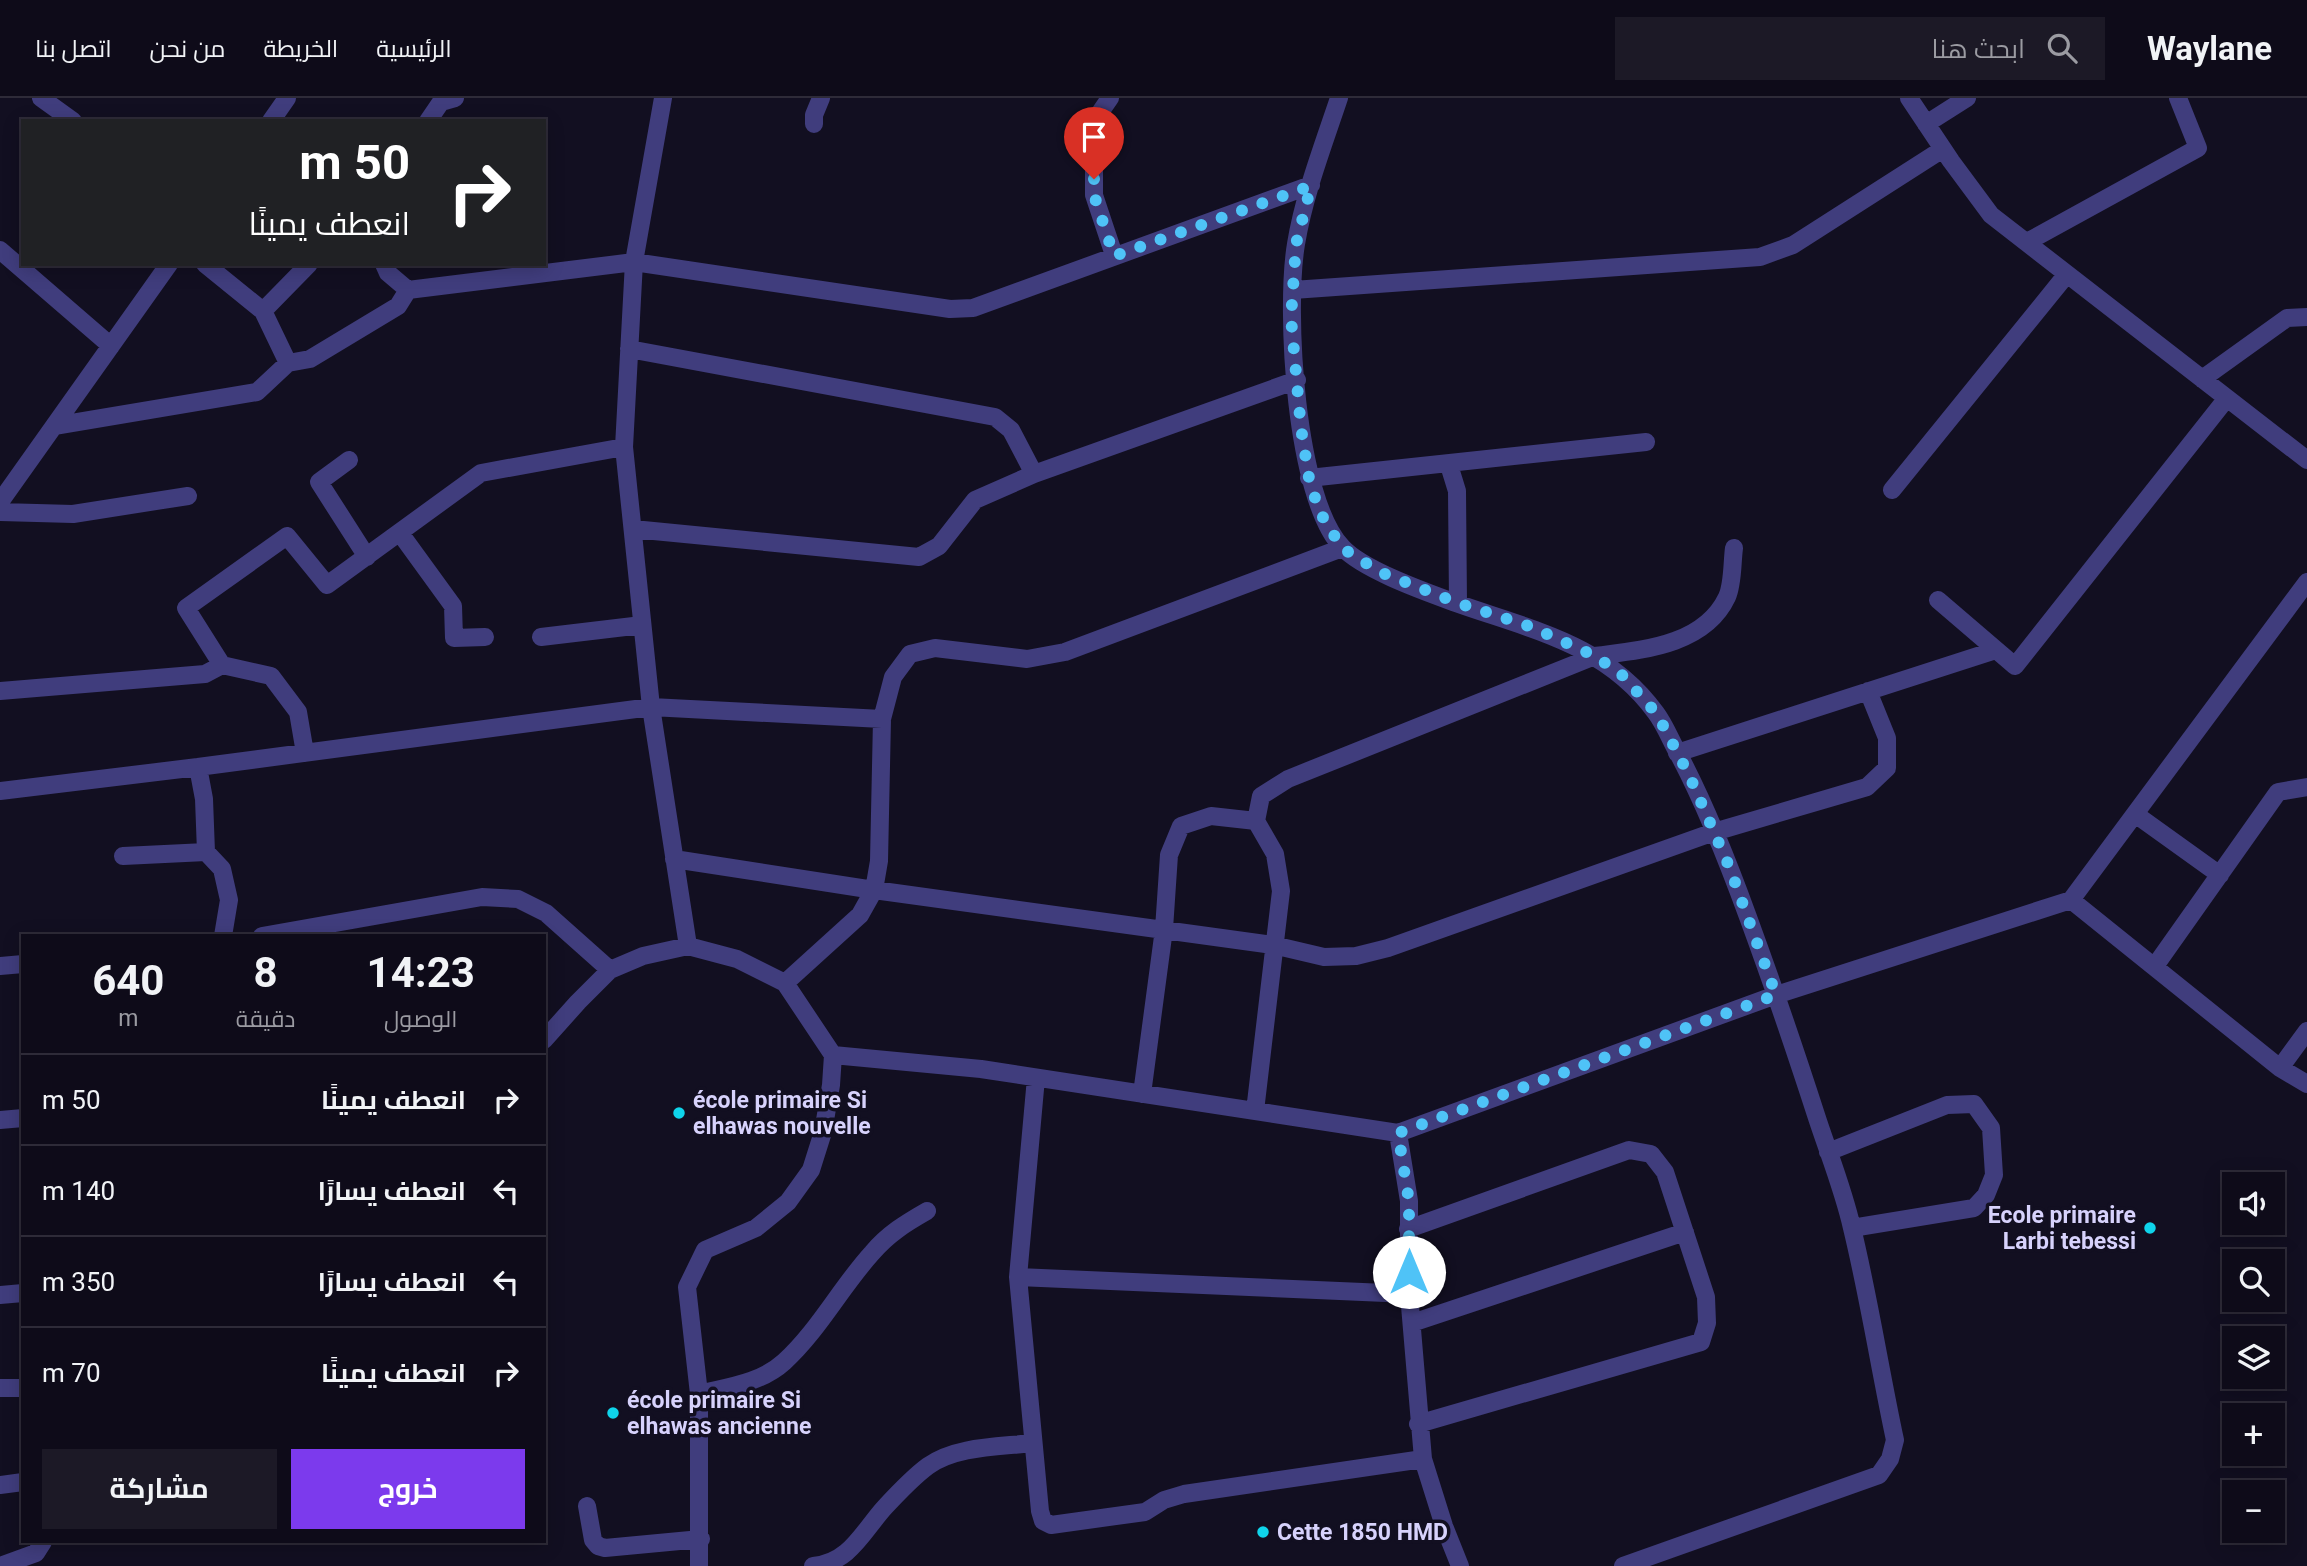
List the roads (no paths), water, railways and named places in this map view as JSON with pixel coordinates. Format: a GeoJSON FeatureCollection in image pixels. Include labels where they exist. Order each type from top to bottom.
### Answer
{"type":"FeatureCollection","features":[{"type":"Feature","properties":{"kind":"street"},"geometry":{"type":"LineString","coordinates":[[41,98],[70,119]]}},
{"type":"Feature","properties":{"kind":"street"},"geometry":{"type":"LineString","coordinates":[[272,119],[287,98]]}},
{"type":"Feature","properties":{"kind":"street"},"geometry":{"type":"LineString","coordinates":[[663,98],[634,262],[624,447],[651,707],[688,946]]}},
{"type":"Feature","properties":{"kind":"street"},"geometry":{"type":"LineString","coordinates":[[814,124],[814,115],[821,98]]}},
{"type":"Feature","properties":{"kind":"street"},"geometry":{"type":"LineString","coordinates":[[1110,98],[1101,111],[1094,147],[1094,195],[1114,256]]}},
{"type":"Feature","properties":{"kind":"street"},"geometry":{"type":"LineString","coordinates":[[1339,98],[1296,244],[1291,318],[1309,478],[1319,511],[1342,548],[1380,572],[1458,603],[1529,626],[1595,656],[1622,675],[1657,714],[1729,866],[1776,995],[1828,1152],[1852,1228],[1895,1440],[1890,1459],[1879,1475],[1623,1566]]}},
{"type":"Feature","properties":{"kind":"street"},"geometry":{"type":"LineString","coordinates":[[1909,98],[1991,215],[2307,460]]}},
{"type":"Feature","properties":{"kind":"street"},"geometry":{"type":"LineString","coordinates":[[1926,124],[1967,98]]}},
{"type":"Feature","properties":{"kind":"street"},"geometry":{"type":"LineString","coordinates":[[2027,242],[2198,148],[2178,98]]}},
{"type":"Feature","properties":{"kind":"street"},"geometry":{"type":"LineString","coordinates":[[429,119],[444,99]]}},
{"type":"Feature","properties":{"kind":"street"},"geometry":{"type":"LineString","coordinates":[[1293,290],[1760,257],[1793,245],[1943,149]]}},
{"type":"Feature","properties":{"kind":"street"},"geometry":{"type":"LineString","coordinates":[[385,266],[388,273],[408,290],[634,262],[950,309],[973,308],[1311,186]]}},
{"type":"Feature","properties":{"kind":"street"},"geometry":{"type":"LineString","coordinates":[[0,250],[111,346]]}},
{"type":"Feature","properties":{"kind":"street"},"geometry":{"type":"LineString","coordinates":[[0,502],[168,266]]}},
{"type":"Feature","properties":{"kind":"street"},"geometry":{"type":"LineString","coordinates":[[207,266],[263,311],[288,363]]}},
{"type":"Feature","properties":{"kind":"street"},"geometry":{"type":"LineString","coordinates":[[263,311],[307,266]]}},
{"type":"Feature","properties":{"kind":"street"},"geometry":{"type":"LineString","coordinates":[[1892,490],[2067,274]]}},
{"type":"Feature","properties":{"kind":"street"},"geometry":{"type":"LineString","coordinates":[[54,426],[257,392],[288,363],[310,359],[398,306],[408,290]]}},
{"type":"Feature","properties":{"kind":"street"},"geometry":{"type":"LineString","coordinates":[[2202,379],[2287,318],[2307,317]]}},
{"type":"Feature","properties":{"kind":"street"},"geometry":{"type":"LineString","coordinates":[[629,349],[995,417],[1011,430],[1034,474]]}},
{"type":"Feature","properties":{"kind":"street"},"geometry":{"type":"LineString","coordinates":[[633,529],[919,556],[939,546],[975,500],[1034,474],[1297,380]]}},
{"type":"Feature","properties":{"kind":"street"},"geometry":{"type":"LineString","coordinates":[[1938,600],[2015,666],[2227,398]]}},
{"type":"Feature","properties":{"kind":"street"},"geometry":{"type":"LineString","coordinates":[[1309,478],[1646,442]]}},
{"type":"Feature","properties":{"kind":"street"},"geometry":{"type":"LineString","coordinates":[[222,665],[186,608],[287,536],[327,585],[481,473],[624,447]]}},
{"type":"Feature","properties":{"kind":"street"},"geometry":{"type":"LineString","coordinates":[[349,460],[319,482],[367,557]]}},
{"type":"Feature","properties":{"kind":"street"},"geometry":{"type":"LineString","coordinates":[[1448,465],[1457,491],[1458,603]]}},
{"type":"Feature","properties":{"kind":"street"},"geometry":{"type":"LineString","coordinates":[[0,512],[72,514],[188,496]]}},
{"type":"Feature","properties":{"kind":"street"},"geometry":{"type":"LineString","coordinates":[[400,533],[453,606],[454,638],[485,637]]}},
{"type":"Feature","properties":{"kind":"street"},"geometry":{"type":"LineString","coordinates":[[785,983],[860,915],[874,890],[879,861],[882,719],[893,677],[910,654],[935,648],[1027,659],[1065,652],[1342,548]]}},
{"type":"Feature","properties":{"kind":"street"},"geometry":{"type":"LineString","coordinates":[[1255,1111],[1281,891],[1275,855],[1256,821],[1261,796],[1288,779],[1595,656],[1649,649],[1703,628],[1728,596],[1734,548]]}},
{"type":"Feature","properties":{"kind":"street"},"geometry":{"type":"LineString","coordinates":[[833,1055],[981,1069],[1398,1133],[1776,995],[2071,900],[2307,582]]}},
{"type":"Feature","properties":{"kind":"street"},"geometry":{"type":"LineString","coordinates":[[541,637],[642,625]]}},
{"type":"Feature","properties":{"kind":"street"},"geometry":{"type":"LineString","coordinates":[[1677,752],[1996,650]]}},
{"type":"Feature","properties":{"kind":"street"},"geometry":{"type":"LineString","coordinates":[[0,691],[205,674],[222,665],[271,676],[298,712],[305,753]]}},
{"type":"Feature","properties":{"kind":"street"},"geometry":{"type":"LineString","coordinates":[[674,859],[874,890],[1273,945],[1324,957],[1356,956],[1388,948],[1714,832],[1867,787],[1887,768],[1886,738],[1867,691]]}},
{"type":"Feature","properties":{"kind":"street"},"geometry":{"type":"LineString","coordinates":[[0,791],[651,707],[882,719]]}},
{"type":"Feature","properties":{"kind":"street"},"geometry":{"type":"LineString","coordinates":[[198,767],[204,799],[206,852],[222,869],[229,900],[223,934]]}},
{"type":"Feature","properties":{"kind":"street"},"geometry":{"type":"LineString","coordinates":[[2155,966],[2278,792],[2307,787]]}},
{"type":"Feature","properties":{"kind":"street"},"geometry":{"type":"LineString","coordinates":[[2135,814],[2220,874]]}},
{"type":"Feature","properties":{"kind":"street"},"geometry":{"type":"LineString","coordinates":[[1142,1094],[1164,929],[1168,855],[1181,826],[1211,816],[1256,821]]}},
{"type":"Feature","properties":{"kind":"street"},"geometry":{"type":"LineString","coordinates":[[123,856],[206,852]]}},
{"type":"Feature","properties":{"kind":"street"},"geometry":{"type":"LineString","coordinates":[[273,934],[481,897],[518,900],[546,913],[610,970]]}},
{"type":"Feature","properties":{"kind":"street"},"geometry":{"type":"LineString","coordinates":[[2071,900],[2280,1068],[2307,1084]]}},
{"type":"Feature","properties":{"kind":"street"},"geometry":{"type":"LineString","coordinates":[[546,1038],[610,970],[643,956],[688,946],[737,959],[785,983],[833,1055],[823,1132],[811,1170],[788,1202],[756,1228],[705,1250],[687,1287],[699,1394],[699,1566]]}},
{"type":"Feature","properties":{"kind":"street"},"geometry":{"type":"LineString","coordinates":[[0,966],[21,964]]}},
{"type":"Feature","properties":{"kind":"street"},"geometry":{"type":"LineString","coordinates":[[2280,1068],[2307,1031]]}},
{"type":"Feature","properties":{"kind":"street"},"geometry":{"type":"LineString","coordinates":[[1036,1078],[1018,1277],[1032,1443],[1043,1521],[1051,1525],[1145,1512],[1164,1500],[1184,1494],[1423,1459]]}},
{"type":"Feature","properties":{"kind":"street"},"geometry":{"type":"LineString","coordinates":[[1828,1152],[1947,1105],[1974,1104],[1991,1128],[1994,1175],[1986,1195],[1973,1208],[1852,1228]]}},
{"type":"Feature","properties":{"kind":"street"},"geometry":{"type":"LineString","coordinates":[[0,1120],[21,1118]]}},
{"type":"Feature","properties":{"kind":"street"},"geometry":{"type":"LineString","coordinates":[[1398,1133],[1409,1201],[1409,1294],[1423,1459],[1460,1566]]}},
{"type":"Feature","properties":{"kind":"street"},"geometry":{"type":"LineString","coordinates":[[1408,1229],[1629,1150],[1651,1154],[1665,1172],[1706,1297],[1707,1323],[1701,1342],[1418,1424]]}},
{"type":"Feature","properties":{"kind":"street"},"geometry":{"type":"LineString","coordinates":[[699,1394],[753,1381],[783,1363],[829,1311],[872,1253],[897,1228],[927,1211]]}},
{"type":"Feature","properties":{"kind":"street"},"geometry":{"type":"LineString","coordinates":[[1412,1323],[1685,1232]]}},
{"type":"Feature","properties":{"kind":"street"},"geometry":{"type":"LineString","coordinates":[[1018,1277],[1409,1294]]}},
{"type":"Feature","properties":{"kind":"street"},"geometry":{"type":"LineString","coordinates":[[0,1295],[21,1293]]}},
{"type":"Feature","properties":{"kind":"street"},"geometry":{"type":"LineString","coordinates":[[0,1388],[21,1388]]}},
{"type":"Feature","properties":{"kind":"street"},"geometry":{"type":"LineString","coordinates":[[813,1566],[839,1559],[856,1544],[885,1508],[929,1466],[950,1455],[1032,1443]]}},
{"type":"Feature","properties":{"kind":"street"},"geometry":{"type":"LineString","coordinates":[[0,1485],[21,1482]]}},
{"type":"Feature","properties":{"kind":"street"},"geometry":{"type":"LineString","coordinates":[[587,1506],[593,1540],[598,1546],[605,1548],[701,1539]]}},
{"type":"Feature","properties":{"kind":"street"},"geometry":{"type":"LineString","coordinates":[[0,1566],[36,1553],[42,1543]]}},
{"type":"Feature","properties":{"kind":"place","name":"école primaire Si elhawas nouvelle"},"geometry":{"type":"Point","coordinates":[679,1113]}},
{"type":"Feature","properties":{"kind":"place","name":"Ecole primaire Larbi tebessi"},"geometry":{"type":"Point","coordinates":[2150,1228]}},
{"type":"Feature","properties":{"kind":"place","name":"école primaire Si elhawas ancienne"},"geometry":{"type":"Point","coordinates":[613,1413]}},
{"type":"Feature","properties":{"kind":"place","name":"Cette 1850 HMD"},"geometry":{"type":"Point","coordinates":[1263,1532]}}]}
